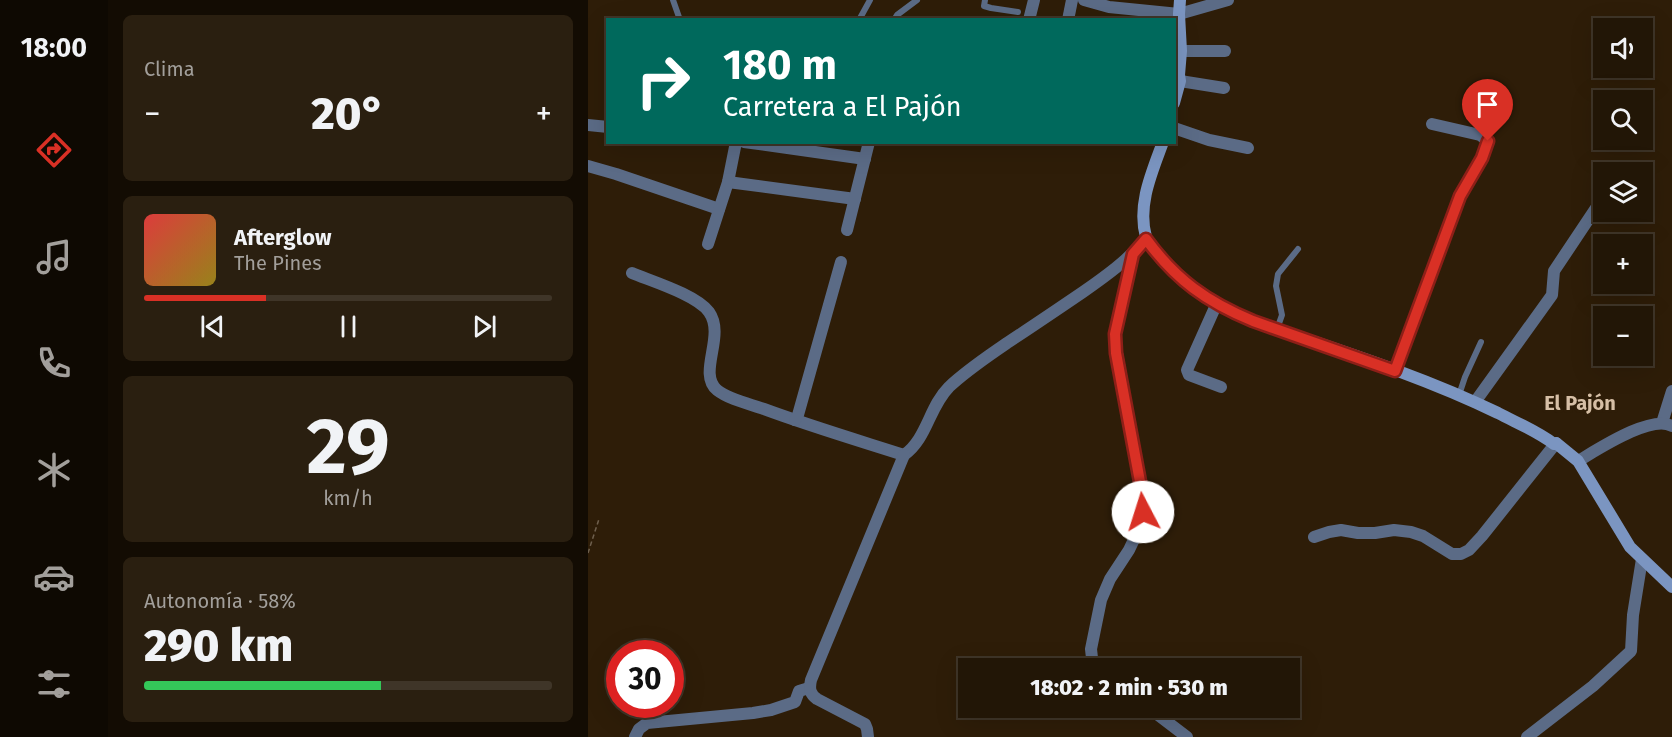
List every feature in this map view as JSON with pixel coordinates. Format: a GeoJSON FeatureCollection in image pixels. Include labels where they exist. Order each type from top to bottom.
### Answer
{"type":"FeatureCollection","features":[{"type":"Feature","properties":{"kind":"street"},"geometry":{"type":"LineString","coordinates":[[1030,18],[1034,0]]}},
{"type":"Feature","properties":{"kind":"street"},"geometry":{"type":"LineString","coordinates":[[1068,18],[1072,0]]}},
{"type":"Feature","properties":{"kind":"street"},"geometry":{"type":"LineString","coordinates":[[1084,0],[1109,7],[1179,14],[1228,0]]}},
{"type":"Feature","properties":{"kind":"street"},"geometry":{"type":"LineString","coordinates":[[1176,96],[1180,81],[1180,0]]}},
{"type":"Feature","properties":{"kind":"street"},"geometry":{"type":"LineString","coordinates":[[1181,51],[1225,51]]}},
{"type":"Feature","properties":{"kind":"street"},"geometry":{"type":"LineString","coordinates":[[1180,81],[1224,88]]}},
{"type":"Feature","properties":{"kind":"street"},"geometry":{"type":"LineString","coordinates":[[1395,371],[1460,196],[1482,158],[1488,141],[1480,135],[1432,124]]}},
{"type":"Feature","properties":{"kind":"street"},"geometry":{"type":"LineString","coordinates":[[588,125],[606,127]]}},
{"type":"Feature","properties":{"kind":"street"},"geometry":{"type":"LineString","coordinates":[[1176,130],[1209,140],[1248,148]]}},
{"type":"Feature","properties":{"kind":"street"},"geometry":{"type":"LineString","coordinates":[[708,244],[728,182],[736,144]]}},
{"type":"Feature","properties":{"kind":"street"},"geometry":{"type":"LineString","coordinates":[[758,144],[865,159]]}},
{"type":"Feature","properties":{"kind":"street"},"geometry":{"type":"LineString","coordinates":[[847,230],[869,144]]}},
{"type":"Feature","properties":{"kind":"street"},"geometry":{"type":"LineString","coordinates":[[1161,144],[1147,185],[1144,216],[1146,239],[1175,274],[1190,286],[1235,313],[1458,395],[1543,435],[1554,444],[1556,442],[1578,461],[1630,547],[1672,587]]}},
{"type":"Feature","properties":{"kind":"street"},"geometry":{"type":"LineString","coordinates":[[588,166],[719,209]]}},
{"type":"Feature","properties":{"kind":"street"},"geometry":{"type":"LineString","coordinates":[[728,182],[855,200]]}},
{"type":"Feature","properties":{"kind":"street"},"geometry":{"type":"LineString","coordinates":[[1475,402],[1552,295],[1554,271],[1593,212]]}},
{"type":"Feature","properties":{"kind":"street"},"geometry":{"type":"LineString","coordinates":[[868,737],[864,724],[813,696],[809,688],[904,455],[917,443],[935,407],[947,390],[968,370],[1097,282],[1133,254],[1146,239]]}},
{"type":"Feature","properties":{"kind":"street"},"geometry":{"type":"LineString","coordinates":[[1092,658],[1091,649],[1101,600],[1110,579],[1129,550],[1138,531],[1143,512],[1141,487],[1116,353],[1115,334],[1133,254]]}},
{"type":"Feature","properties":{"kind":"street"},"geometry":{"type":"LineString","coordinates":[[795,420],[841,262]]}},
{"type":"Feature","properties":{"kind":"street"},"geometry":{"type":"LineString","coordinates":[[632,273],[679,292],[709,311],[715,323],[710,380],[717,389],[728,396],[795,420],[904,455]]}},
{"type":"Feature","properties":{"kind":"street"},"geometry":{"type":"LineString","coordinates":[[1217,303],[1186,370],[1189,375],[1221,387]]}},
{"type":"Feature","properties":{"kind":"street"},"geometry":{"type":"LineString","coordinates":[[1578,461],[1618,438],[1650,425],[1667,424],[1672,391]]}},
{"type":"Feature","properties":{"kind":"street"},"geometry":{"type":"LineString","coordinates":[[1314,537],[1341,530],[1374,533],[1394,530],[1423,536],[1452,554],[1461,554],[1469,550],[1482,536],[1556,442]]}},
{"type":"Feature","properties":{"kind":"street"},"geometry":{"type":"LineString","coordinates":[[1527,737],[1593,686],[1631,651],[1633,615],[1642,559]]}},
{"type":"Feature","properties":{"kind":"street"},"geometry":{"type":"LineString","coordinates":[[635,737],[639,729],[647,723],[771,710],[795,702],[799,691],[809,688]]}},
{"type":"Feature","properties":{"kind":"street"},"geometry":{"type":"LineString","coordinates":[[1162,718],[1187,737]]}},
{"type":"Feature","properties":{"kind":"lane"},"geometry":{"type":"LineString","coordinates":[[673,0],[679,18]]}},
{"type":"Feature","properties":{"kind":"lane"},"geometry":{"type":"LineString","coordinates":[[860,18],[870,0]]}},
{"type":"Feature","properties":{"kind":"lane"},"geometry":{"type":"LineString","coordinates":[[895,18],[917,0]]}},
{"type":"Feature","properties":{"kind":"lane"},"geometry":{"type":"LineString","coordinates":[[985,0],[984,6],[1018,12]]}},
{"type":"Feature","properties":{"kind":"lane"},"geometry":{"type":"LineString","coordinates":[[1277,329],[1282,315],[1276,286],[1278,274],[1298,249]]}},
{"type":"Feature","properties":{"kind":"lane"},"geometry":{"type":"LineString","coordinates":[[1458,395],[1482,342]]}},
{"type":"Feature","properties":{"kind":"path"},"geometry":{"type":"LineString","coordinates":[[588,553],[599,519]]}},
{"type":"Feature","properties":{"kind":"district","name":"El Pajón"},"geometry":{"type":"Point","coordinates":[1580,403]}},
{"type":"Feature","properties":{"kind":"route"},"geometry":{"type":"LineString","coordinates":[[1143,512],[1141,487],[1116,353],[1115,334],[1133,254],[1146,239],[1175,274],[1190,286],[1235,313],[1395,371],[1460,196],[1482,158],[1488,141]]}}]}
